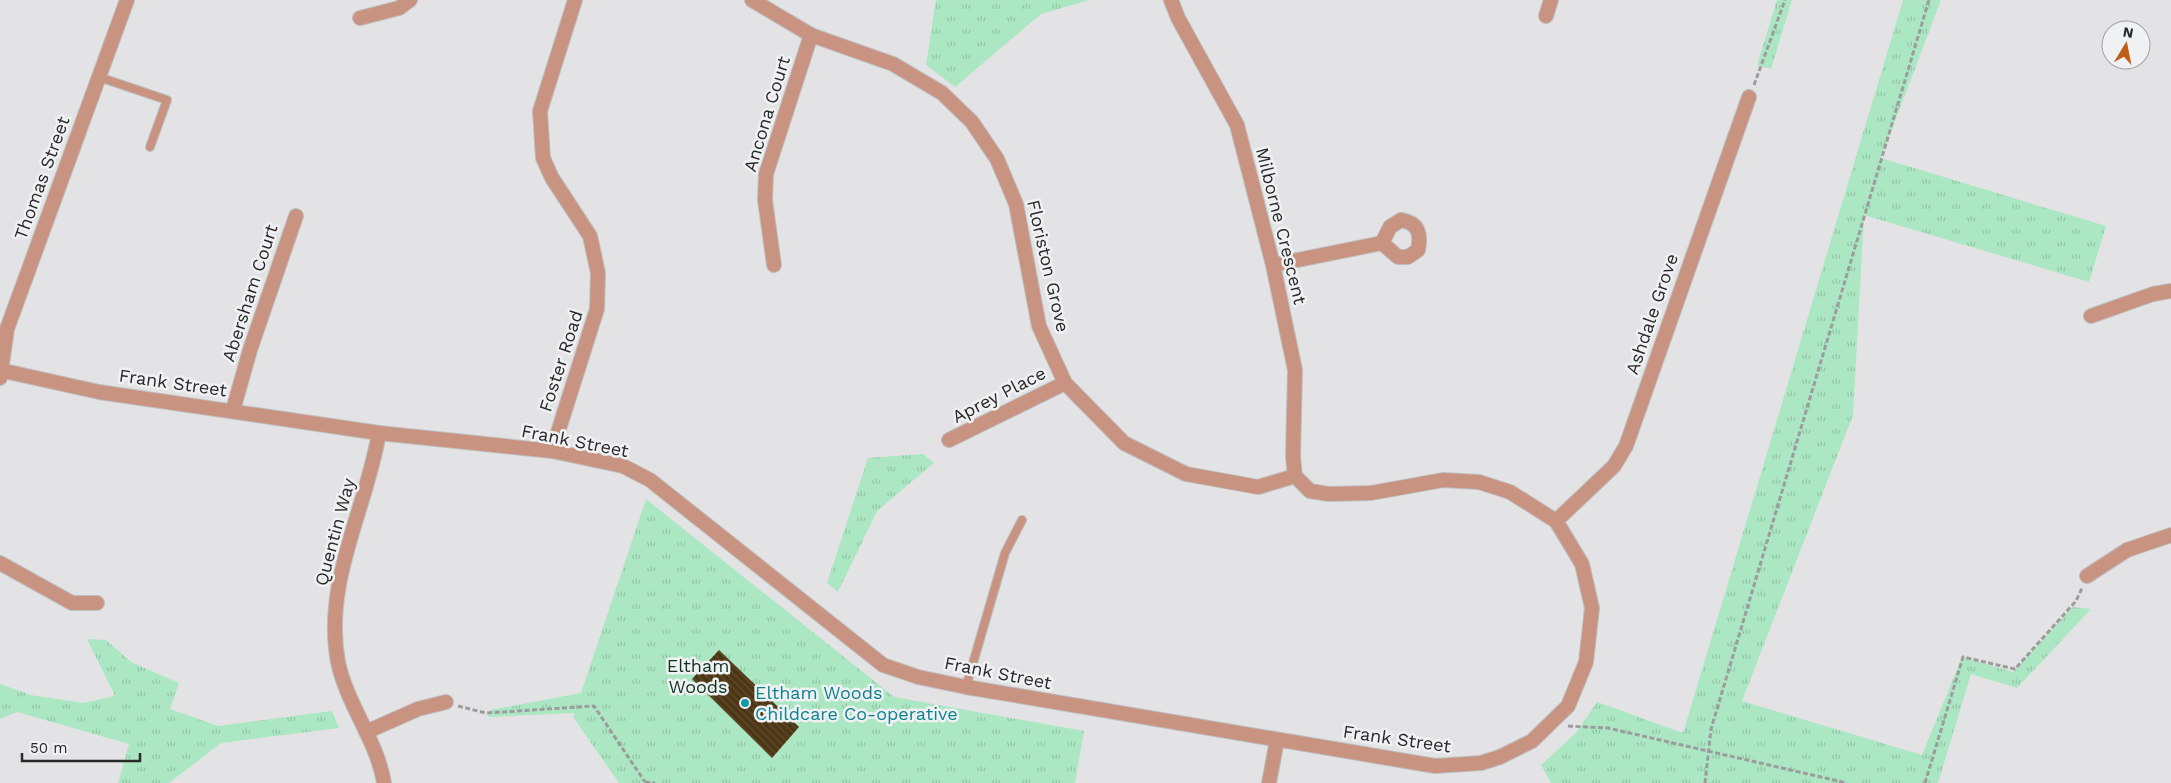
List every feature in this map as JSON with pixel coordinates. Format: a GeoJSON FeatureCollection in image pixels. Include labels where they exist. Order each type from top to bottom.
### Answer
{"type":"FeatureCollection","features":[{"type":"Feature","properties":{"kind":"street","name":"Thomas Street"},"geometry":{"type":"LineString","coordinates":[[1,373],[7,329],[127,0]]}},
{"type":"Feature","properties":{"kind":"street"},"geometry":{"type":"LineString","coordinates":[[360,18],[399,8],[410,0]]}},
{"type":"Feature","properties":{"kind":"street","name":"Foster Road"},"geometry":{"type":"LineString","coordinates":[[552,452],[597,309],[598,274],[590,236],[552,178],[543,158],[540,111],[576,0]]}},
{"type":"Feature","properties":{"kind":"street","name":"Floriston Grove"},"geometry":{"type":"LineString","coordinates":[[752,0],[811,35],[893,64],[942,94],[972,122],[997,159],[1016,204],[1039,326],[1065,383],[1124,443],[1186,474],[1258,487],[1295,476]]}},
{"type":"Feature","properties":{"kind":"street","name":"Milborne Crescent"},"geometry":{"type":"LineString","coordinates":[[1171,0],[1178,18],[1237,125],[1273,265],[1295,370],[1293,456],[1295,476]]}},
{"type":"Feature","properties":{"kind":"street"},"geometry":{"type":"LineString","coordinates":[[1546,16],[1551,0]]}},
{"type":"Feature","properties":{"kind":"street","name":"Ancona Court"},"geometry":{"type":"LineString","coordinates":[[774,265],[765,200],[766,174],[811,35]]}},
{"type":"Feature","properties":{"kind":"street","name":"Ashdale Grove"},"geometry":{"type":"LineString","coordinates":[[1556,521],[1614,466],[1626,446],[1749,97]]}},
{"type":"Feature","properties":{"kind":"street","name":"Abersham Court"},"geometry":{"type":"LineString","coordinates":[[233,410],[250,350],[296,216]]}},
{"type":"Feature","properties":{"kind":"street"},"geometry":{"type":"LineString","coordinates":[[1273,265],[1382,243]]}},
{"type":"Feature","properties":{"kind":"street"},"geometry":{"type":"LineString","coordinates":[[2091,316],[2153,294],[2171,291]]}},
{"type":"Feature","properties":{"kind":"street","name":"Frank Street"},"geometry":{"type":"LineString","coordinates":[[1,373],[99,392],[233,410],[379,433],[552,452],[623,466],[650,480],[883,665],[918,677],[966,687],[1435,766],[1481,764],[1500,757],[1532,741],[1568,706],[1586,662],[1592,608],[1582,564],[1556,521],[1510,492],[1479,482],[1443,480],[1371,493],[1329,494],[1310,491],[1295,476]]}},
{"type":"Feature","properties":{"kind":"street","name":"Aprey Place"},"geometry":{"type":"LineString","coordinates":[[949,440],[1065,383]]}},
{"type":"Feature","properties":{"kind":"street","name":"Quentin Way"},"geometry":{"type":"LineString","coordinates":[[379,433],[375,458],[341,568],[334,611],[338,662],[347,692],[366,732],[384,783]]}},
{"type":"Feature","properties":{"kind":"street"},"geometry":{"type":"LineString","coordinates":[[2087,576],[2128,550],[2171,534]]}},
{"type":"Feature","properties":{"kind":"street"},"geometry":{"type":"LineString","coordinates":[[0,563],[72,603],[97,603]]}},
{"type":"Feature","properties":{"kind":"street"},"geometry":{"type":"LineString","coordinates":[[366,732],[418,709],[446,702]]}},
{"type":"Feature","properties":{"kind":"street"},"geometry":{"type":"LineString","coordinates":[[1269,783],[1277,740]]}},
{"type":"Feature","properties":{"kind":"lane"},"geometry":{"type":"LineString","coordinates":[[99,77],[167,100],[150,147]]}},
{"type":"Feature","properties":{"kind":"lane"},"geometry":{"type":"LineString","coordinates":[[966,687],[1005,553],[1022,520]]}},
{"type":"Feature","properties":{"kind":"path"},"geometry":{"type":"LineString","coordinates":[[1749,97],[1764,63],[1785,0]]}},
{"type":"Feature","properties":{"kind":"path"},"geometry":{"type":"LineString","coordinates":[[1705,783],[1711,729],[1929,0]]}},
{"type":"Feature","properties":{"kind":"path"},"geometry":{"type":"LineString","coordinates":[[1925,783],[1963,657],[2015,669],[2076,601],[2087,576]]}},
{"type":"Feature","properties":{"kind":"path"},"geometry":{"type":"LineString","coordinates":[[446,702],[486,713],[594,706],[645,782],[655,783]]}},
{"type":"Feature","properties":{"kind":"path"},"geometry":{"type":"LineString","coordinates":[[1548,726],[1608,728],[1847,783]]}},
{"type":"Feature","properties":{"kind":"green space"},"geometry":{"type":"Polygon","coordinates":[[[936,0],[1089,0],[1041,14],[955,87],[926,65],[936,0]]]}},
{"type":"Feature","properties":{"kind":"green space"},"geometry":{"type":"Polygon","coordinates":[[[1777,0],[1792,0],[1771,69],[1757,65],[1777,0]]]}},
{"type":"Feature","properties":{"kind":"green space"},"geometry":{"type":"Polygon","coordinates":[[[1903,0],[1941,0],[1881,158],[2106,226],[2089,282],[1864,215],[1853,415],[1742,701],[1922,755],[1962,657],[2013,672],[2073,607],[2091,609],[2017,688],[1971,674],[1938,783],[1551,783],[1541,765],[1576,733],[1597,702],[1683,733],[1903,0]]]}},
{"type":"Feature","properties":{"kind":"green space"},"geometry":{"type":"Polygon","coordinates":[[[923,454],[934,463],[877,511],[838,592],[827,583],[868,458],[923,454]]]}},
{"type":"Feature","properties":{"kind":"green space","name":"Eltham Woods"},"geometry":{"type":"Polygon","coordinates":[[[646,499],[894,697],[1084,731],[1075,783],[619,783],[573,717],[574,713],[488,717],[490,710],[581,693],[646,499]]]}},
{"type":"Feature","properties":{"kind":"green space"},"geometry":{"type":"Polygon","coordinates":[[[87,639],[106,640],[131,662],[179,683],[170,709],[218,726],[332,711],[339,728],[221,743],[169,783],[118,783],[129,744],[17,712],[0,719],[0,684],[31,695],[83,703],[115,696],[87,639]]]}},
{"type":"Feature","properties":{"kind":"building","name":"Eltham Woods Childcare Co-operative"},"geometry":{"type":"Polygon","coordinates":[[[719,650],[799,727],[772,758],[692,679],[719,650]]]}},
{"type":"Feature","properties":{"kind":"place","name":"Eltham Woods Childcare Co-operative"},"geometry":{"type":"Point","coordinates":[745,703]}}]}
